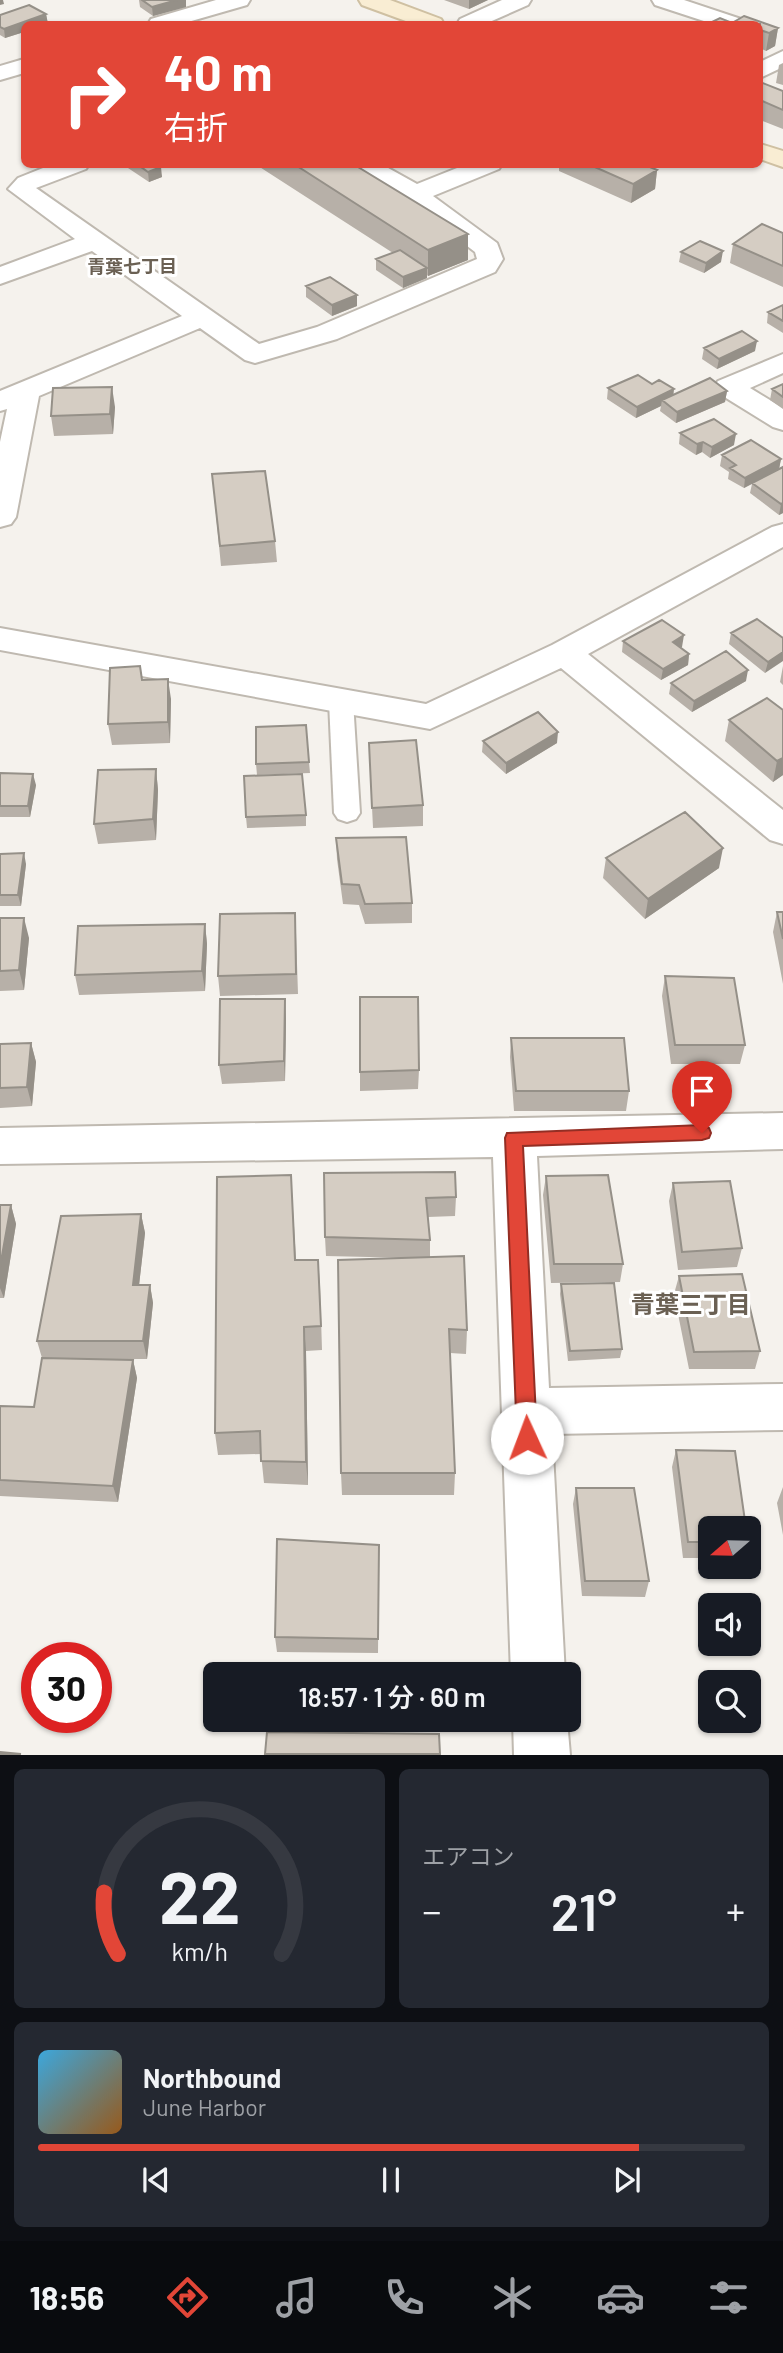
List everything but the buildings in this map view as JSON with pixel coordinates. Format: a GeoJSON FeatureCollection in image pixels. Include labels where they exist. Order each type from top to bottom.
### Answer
{"type":"FeatureCollection","features":[{"type":"Feature","properties":{"kind":"street"},"geometry":{"type":"LineString","coordinates":[[169,21],[239,0]]}},
{"type":"Feature","properties":{"kind":"street"},"geometry":{"type":"LineString","coordinates":[[370,0],[425,21]]}},
{"type":"Feature","properties":{"kind":"street"},"geometry":{"type":"LineString","coordinates":[[474,21],[520,0]]}},
{"type":"Feature","properties":{"kind":"street"},"geometry":{"type":"LineString","coordinates":[[663,0],[724,21]]}},
{"type":"Feature","properties":{"kind":"street"},"geometry":{"type":"LineString","coordinates":[[763,67],[779,46]]}},
{"type":"Feature","properties":{"kind":"street"},"geometry":{"type":"LineString","coordinates":[[0,73],[21,67]]}},
{"type":"Feature","properties":{"kind":"street"},"geometry":{"type":"LineString","coordinates":[[763,152],[783,160]]}},
{"type":"Feature","properties":{"kind":"street"},"geometry":{"type":"LineString","coordinates":[[66,168],[26,183],[21,189],[255,354],[327,333],[486,266],[490,259],[488,249],[415,194],[369,168]]}},
{"type":"Feature","properties":{"kind":"street"},"geometry":{"type":"LineString","coordinates":[[415,194],[480,168]]}},
{"type":"Feature","properties":{"kind":"street"},"geometry":{"type":"LineString","coordinates":[[0,276],[94,241]]}},
{"type":"Feature","properties":{"kind":"street"},"geometry":{"type":"LineString","coordinates":[[0,517],[12,397],[203,317]]}},
{"type":"Feature","properties":{"kind":"street"},"geometry":{"type":"LineString","coordinates":[[783,363],[728,387],[783,421]]}},
{"type":"Feature","properties":{"kind":"street"},"geometry":{"type":"LineString","coordinates":[[0,639],[430,717],[564,653],[783,534]]}},
{"type":"Feature","properties":{"kind":"street"},"geometry":{"type":"LineString","coordinates":[[564,653],[783,830]]}},
{"type":"Feature","properties":{"kind":"street"},"geometry":{"type":"LineString","coordinates":[[0,1146],[783,1131]]}},
{"type":"Feature","properties":{"kind":"street"},"geometry":{"type":"LineString","coordinates":[[514,1138],[537,1662]]}},
{"type":"Feature","properties":{"kind":"street"},"geometry":{"type":"LineString","coordinates":[[526,1411],[783,1407]]}},
{"type":"Feature","properties":{"kind":"street"},"geometry":{"type":"LineString","coordinates":[[541,1732],[542,1755]]}},
{"type":"Feature","properties":{"kind":"lane"},"geometry":{"type":"LineString","coordinates":[[341,701],[347,813]]}},
{"type":"Feature","properties":{"kind":"district","name":"青葉七丁目"},"geometry":{"type":"Point","coordinates":[132,266]}},
{"type":"Feature","properties":{"kind":"district","name":"青葉三丁目"},"geometry":{"type":"Point","coordinates":[691,1303]}},
{"type":"Feature","properties":{"kind":"route"},"geometry":{"type":"LineString","coordinates":[[527,1438],[514,1138],[702,1133]]}}]}
